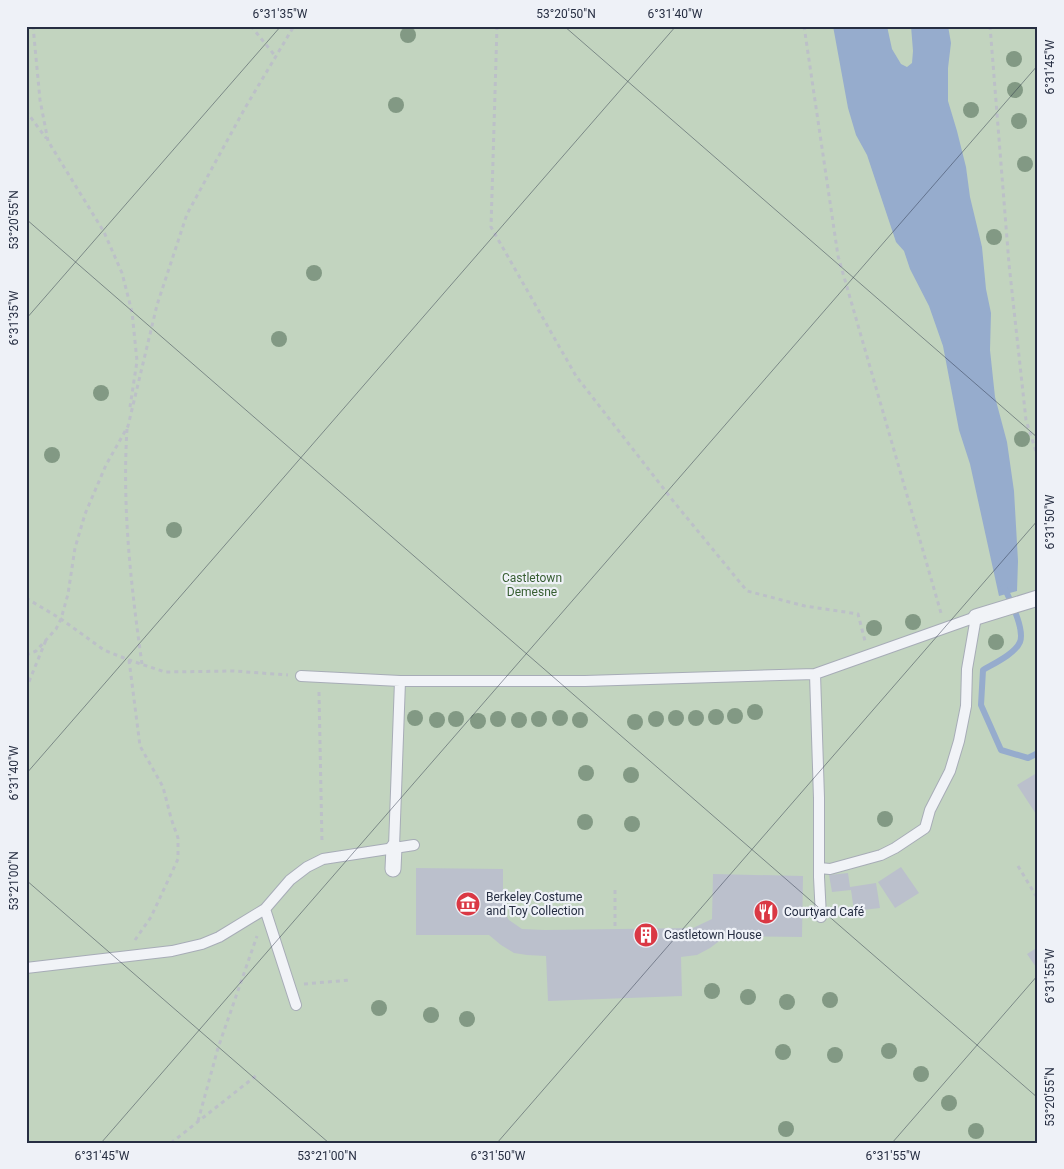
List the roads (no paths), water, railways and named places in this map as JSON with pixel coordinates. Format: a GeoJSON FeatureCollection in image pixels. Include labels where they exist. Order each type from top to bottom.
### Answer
{"type":"FeatureCollection","features":[{"type":"Feature","properties":{"kind":"street"},"geometry":{"type":"LineString","coordinates":[[976,617],[1034,599]]}},
{"type":"Feature","properties":{"kind":"street"},"geometry":{"type":"LineString","coordinates":[[393,869],[394,847]]}},
{"type":"Feature","properties":{"kind":"lane"},"geometry":{"type":"LineString","coordinates":[[301,676],[400,681],[627,680],[816,674],[976,617],[967,669],[966,706],[959,742],[950,772],[930,810],[925,828],[881,855],[830,869],[819,868]]}},
{"type":"Feature","properties":{"kind":"lane"},"geometry":{"type":"LineString","coordinates":[[816,674],[821,917]]}},
{"type":"Feature","properties":{"kind":"lane"},"geometry":{"type":"LineString","coordinates":[[394,847],[400,681]]}},
{"type":"Feature","properties":{"kind":"lane"},"geometry":{"type":"LineString","coordinates":[[26,968],[172,951],[202,944],[219,937],[265,909],[290,880],[307,866],[323,859],[414,845]]}},
{"type":"Feature","properties":{"kind":"lane"},"geometry":{"type":"LineString","coordinates":[[265,909],[288,986],[296,1005]]}},
{"type":"Feature","properties":{"kind":"water"},"geometry":{"type":"Polygon","coordinates":[[[833,26],[887,26],[892,49],[901,64],[907,67],[912,63],[911,26],[948,26],[951,43],[948,68],[948,101],[966,167],[970,197],[982,247],[986,289],[991,313],[990,350],[995,397],[1007,442],[1014,491],[1018,561],[1017,591],[999,596],[970,464],[959,430],[943,346],[929,306],[910,269],[904,251],[896,242],[867,155],[856,135],[848,108],[833,26]]]}},
{"type":"Feature","properties":{"kind":"waterway"},"geometry":{"type":"LineString","coordinates":[[1004,587],[1019,622],[1020,642],[1009,655],[983,670],[981,705],[1001,750],[1028,758],[1038,753]]}},
{"type":"Feature","properties":{"kind":"place","name":"Berkeley Costume and Toy Collection"},"geometry":{"type":"Point","coordinates":[468,904]}},
{"type":"Feature","properties":{"kind":"place","name":"Courtyard Café"},"geometry":{"type":"Point","coordinates":[766,912]}},
{"type":"Feature","properties":{"kind":"place","name":"Castletown House"},"geometry":{"type":"Point","coordinates":[646,935]}},
{"type":"Feature","properties":{"kind":"park label","name":"Castletown Demesne"},"geometry":{"type":"Point","coordinates":[532,585]}}]}
